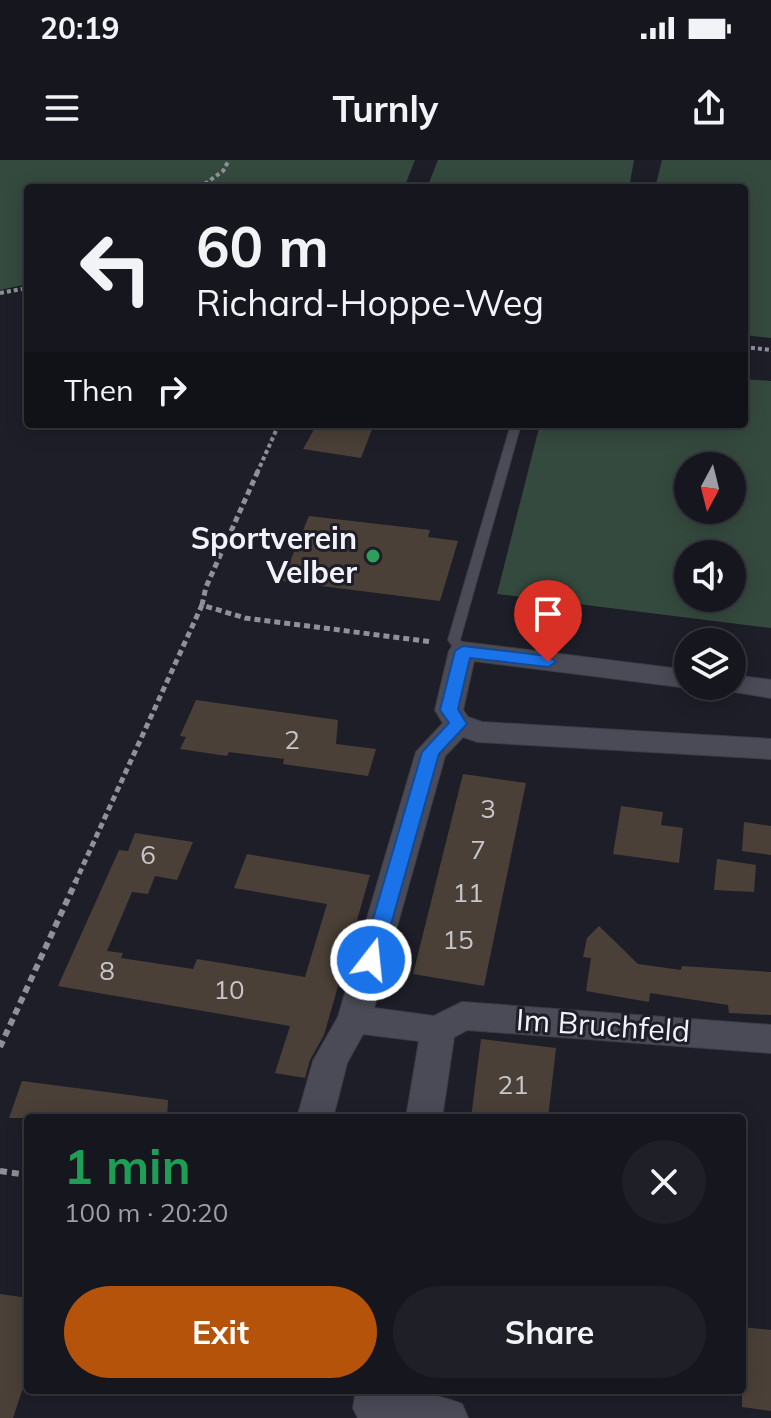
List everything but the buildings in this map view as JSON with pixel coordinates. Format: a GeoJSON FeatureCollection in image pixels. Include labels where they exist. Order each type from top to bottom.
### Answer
{"type":"FeatureCollection","features":[{"type":"Feature","properties":{"kind":"street"},"geometry":{"type":"LineString","coordinates":[[674,677],[463,651],[449,710],[458,724],[478,732],[771,749]]}},
{"type":"Feature","properties":{"kind":"street"},"geometry":{"type":"LineString","coordinates":[[746,686],[771,689]]}},
{"type":"Feature","properties":{"kind":"street"},"geometry":{"type":"LineString","coordinates":[[316,1114],[330,1061],[354,1019],[431,752],[458,724]]}},
{"type":"Feature","properties":{"kind":"street","name":"Im Bruchfeld"},"geometry":{"type":"LineString","coordinates":[[438,1030],[462,1016],[771,1039]]}},
{"type":"Feature","properties":{"kind":"street"},"geometry":{"type":"LineString","coordinates":[[354,1019],[438,1030],[425,1114]]}},
{"type":"Feature","properties":{"kind":"street"},"geometry":{"type":"LineString","coordinates":[[374,1405],[447,1418]]}},
{"type":"Feature","properties":{"kind":"lane"},"geometry":{"type":"LineString","coordinates":[[463,651],[454,640],[515,428]]}},
{"type":"Feature","properties":{"kind":"path"},"geometry":{"type":"LineString","coordinates":[[205,184],[223,171],[229,160]]}},
{"type":"Feature","properties":{"kind":"path"},"geometry":{"type":"LineString","coordinates":[[0,293],[24,289]]}},
{"type":"Feature","properties":{"kind":"path"},"geometry":{"type":"LineString","coordinates":[[748,347],[771,350]]}},
{"type":"Feature","properties":{"kind":"path"},"geometry":{"type":"LineString","coordinates":[[0,1047],[202,605],[206,587],[277,428]]}},
{"type":"Feature","properties":{"kind":"path"},"geometry":{"type":"LineString","coordinates":[[202,605],[245,618],[438,643],[463,651]]}},
{"type":"Feature","properties":{"kind":"path"},"geometry":{"type":"LineString","coordinates":[[0,1171],[24,1174]]}},
{"type":"Feature","properties":{"kind":"green space"},"geometry":{"type":"Polygon","coordinates":[[[0,160],[415,160],[406,184],[24,184],[24,285],[0,290],[0,160]]]}},
{"type":"Feature","properties":{"kind":"green space"},"geometry":{"type":"Polygon","coordinates":[[[438,160],[634,160],[630,184],[429,184],[438,160]]]}},
{"type":"Feature","properties":{"kind":"green space"},"geometry":{"type":"Polygon","coordinates":[[[662,160],[771,160],[771,338],[748,335],[748,184],[656,184],[662,160]]]}},
{"type":"Feature","properties":{"kind":"green space"},"geometry":{"type":"Polygon","coordinates":[[[748,379],[771,381],[771,628],[497,594],[539,428],[748,428],[748,379]]]}},
{"type":"Feature","properties":{"kind":"place","name":"Sportverein Velber"},"geometry":{"type":"Point","coordinates":[373,556]}},
{"type":"Feature","properties":{"kind":"route"},"geometry":{"type":"LineString","coordinates":[[371,960],[431,752],[458,724],[449,710],[463,651],[548,662]]}}]}
